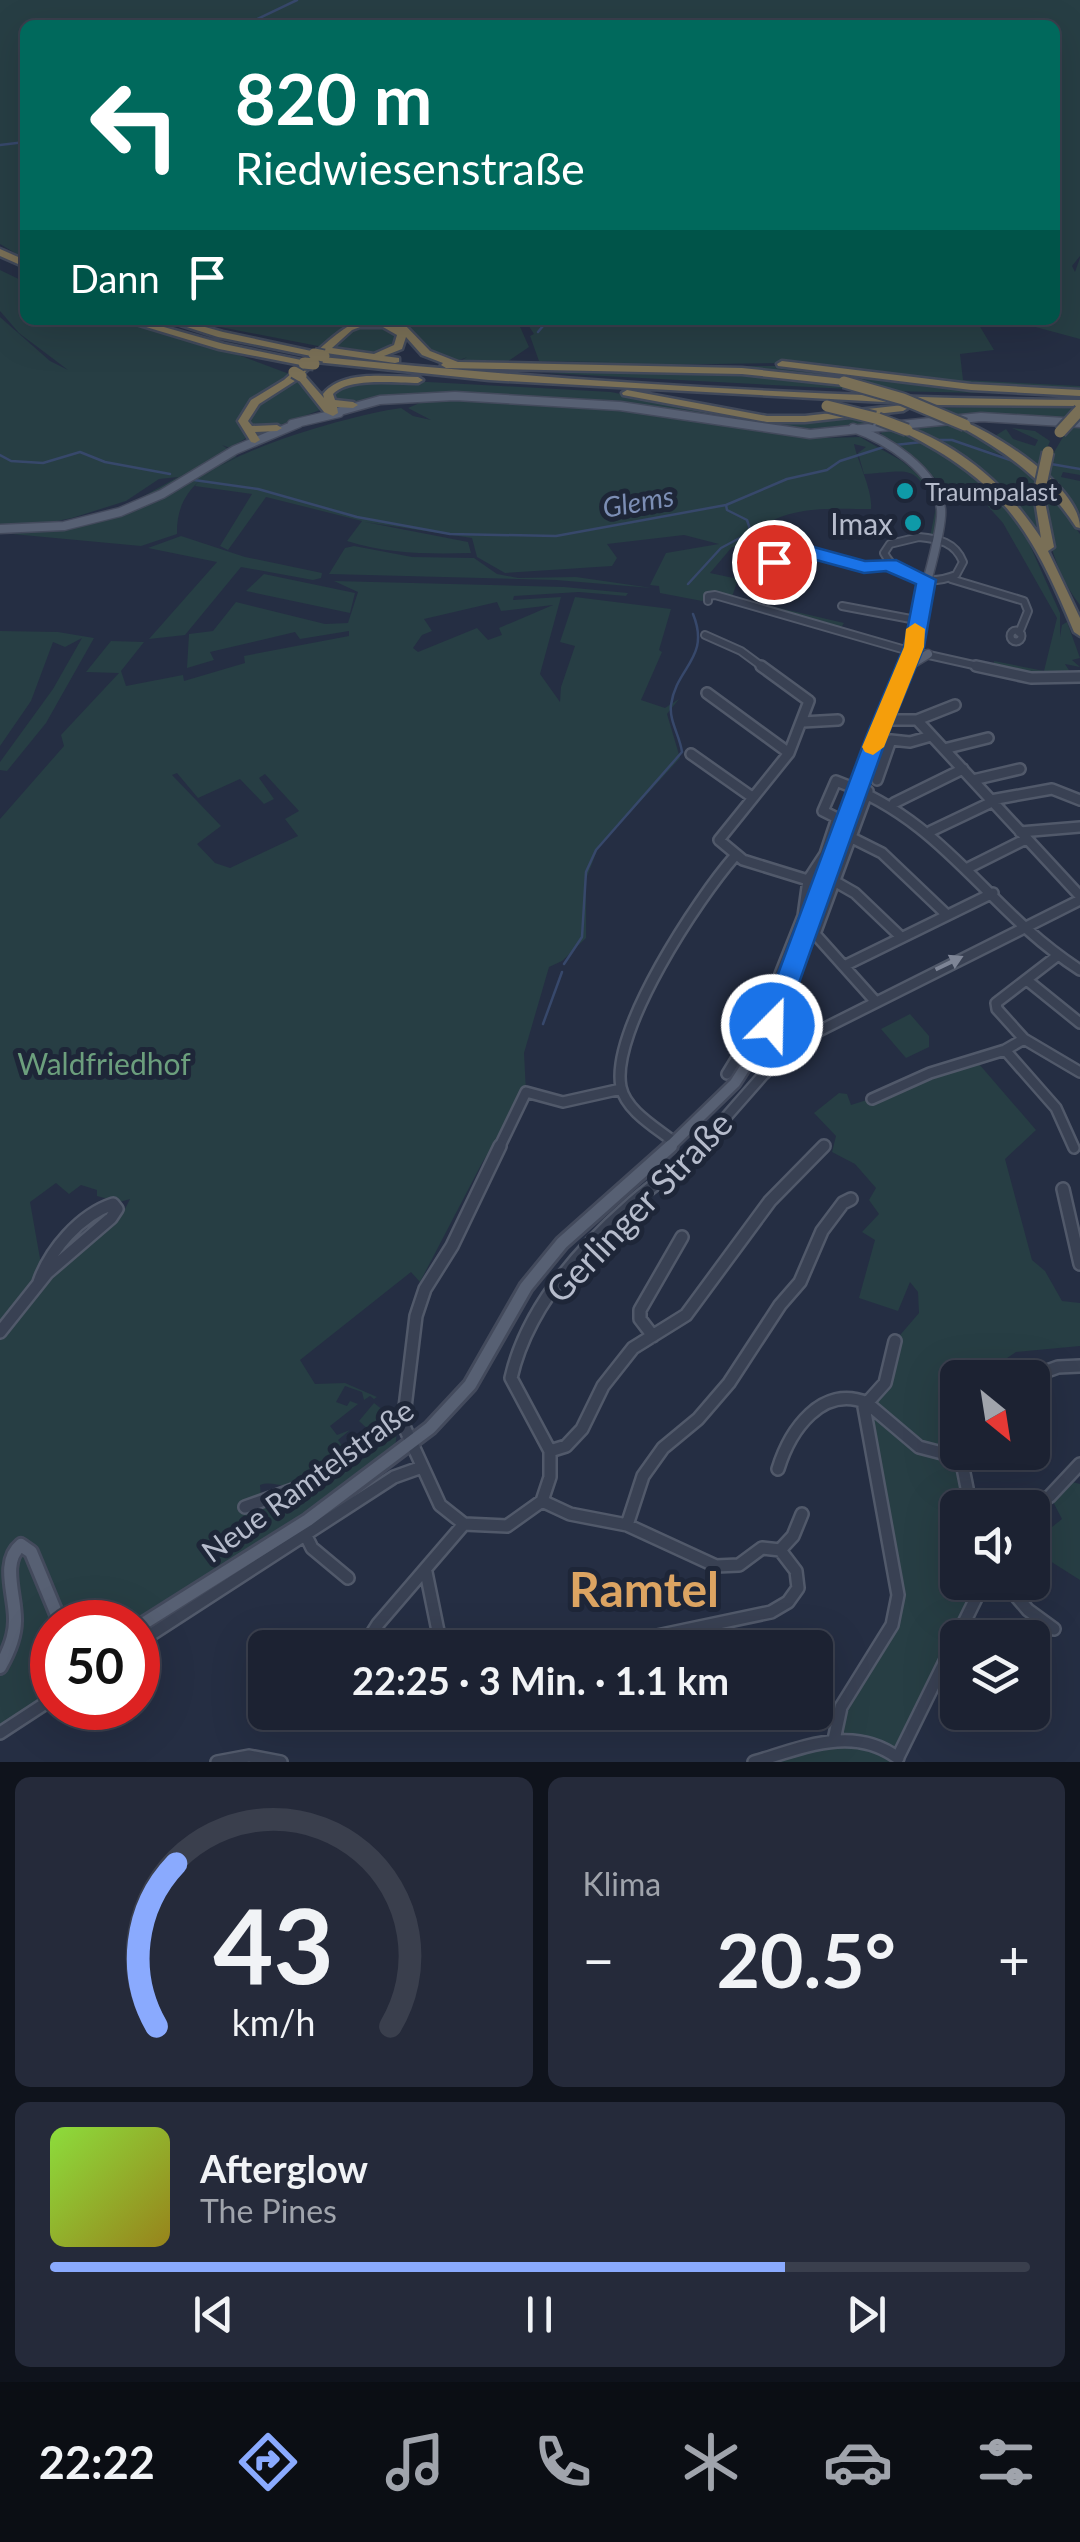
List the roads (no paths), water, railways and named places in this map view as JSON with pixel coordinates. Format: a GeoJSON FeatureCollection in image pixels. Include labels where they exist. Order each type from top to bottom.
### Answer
{"type":"FeatureCollection","features":[{"type":"Feature","properties":{"kind":"highway"},"geometry":{"type":"LineString","coordinates":[[145,325],[297,374],[331,410]]}},
{"type":"Feature","properties":{"kind":"highway"},"geometry":{"type":"LineString","coordinates":[[166,325],[226,342],[454,380]]}},
{"type":"Feature","properties":{"kind":"highway"},"geometry":{"type":"LineString","coordinates":[[188,325],[317,357],[936,397],[1080,401]]}},
{"type":"Feature","properties":{"kind":"highway"},"geometry":{"type":"LineString","coordinates":[[277,428],[256,436],[244,426],[247,413],[353,325]]}},
{"type":"Feature","properties":{"kind":"highway"},"geometry":{"type":"LineString","coordinates":[[340,337],[369,325]]}},
{"type":"Feature","properties":{"kind":"highway"},"geometry":{"type":"LineString","coordinates":[[317,357],[392,351],[401,344],[402,334],[385,325]]}},
{"type":"Feature","properties":{"kind":"highway"},"geometry":{"type":"LineString","coordinates":[[400,325],[429,354],[472,368],[763,372],[844,382],[903,399],[965,424],[1014,454],[1058,492],[1080,524]]}},
{"type":"Feature","properties":{"kind":"highway"},"geometry":{"type":"LineString","coordinates":[[222,348],[489,377],[1038,404]]}},
{"type":"Feature","properties":{"kind":"highway"},"geometry":{"type":"LineString","coordinates":[[356,355],[472,368],[638,369]]}},
{"type":"Feature","properties":{"kind":"highway"},"geometry":{"type":"LineString","coordinates":[[616,369],[794,365],[1080,401]]}},
{"type":"Feature","properties":{"kind":"highway"},"geometry":{"type":"LineString","coordinates":[[331,410],[330,390],[346,382],[454,380],[759,397],[827,406],[877,435],[910,431],[948,450],[1008,498],[1053,567],[1080,632]]}},
{"type":"Feature","properties":{"kind":"highway"},"geometry":{"type":"LineString","coordinates":[[576,387],[652,396],[739,416],[782,419],[890,408],[1080,401]]}},
{"type":"Feature","properties":{"kind":"highway"},"geometry":{"type":"LineString","coordinates":[[1053,567],[1039,494],[1048,452],[1080,401]]}},
{"type":"Feature","properties":{"kind":"highway"},"geometry":{"type":"LineString","coordinates":[[331,410],[353,405]]}},
{"type":"Feature","properties":{"kind":"main road"},"geometry":{"type":"LineString","coordinates":[[353,405],[438,397],[606,404],[778,430],[877,435],[981,417],[1080,421]]}},
{"type":"Feature","properties":{"kind":"main road"},"geometry":{"type":"LineString","coordinates":[[0,529],[64,526],[113,514],[162,494],[256,436],[331,410],[391,400]]}},
{"type":"Feature","properties":{"kind":"main road"},"geometry":{"type":"LineString","coordinates":[[277,428],[299,423]]}},
{"type":"Feature","properties":{"kind":"main road"},"geometry":{"type":"LineString","coordinates":[[778,430],[853,428],[877,435]]}},
{"type":"Feature","properties":{"kind":"main road","name":"Neue Ramtelstraße"},"geometry":{"type":"LineString","coordinates":[[160,1614],[263,1550],[412,1442],[470,1385],[520,1297],[562,1243],[735,1083],[776,1017],[829,883],[843,819],[863,789],[883,720],[903,670],[936,540],[941,501],[933,484],[877,435]]}},
{"type":"Feature","properties":{"kind":"main road"},"geometry":{"type":"LineString","coordinates":[[903,670],[915,658],[928,654]]}},
{"type":"Feature","properties":{"kind":"main road"},"geometry":{"type":"LineString","coordinates":[[0,1667],[16,1620],[13,1597],[1,1570],[8,1550],[21,1545],[31,1552],[51,1600]]}},
{"type":"Feature","properties":{"kind":"street"},"geometry":{"type":"LineString","coordinates":[[952,579],[960,571],[962,558],[951,544],[912,537],[894,541],[884,554],[900,573],[927,580],[952,579],[964,586],[1026,602],[1025,623],[1019,633]]}},
{"type":"Feature","properties":{"kind":"street"},"geometry":{"type":"LineString","coordinates":[[764,591],[770,572],[780,568],[776,562],[786,554],[805,551],[864,567],[890,565]]}},
{"type":"Feature","properties":{"kind":"street"},"geometry":{"type":"LineString","coordinates":[[720,600],[1031,678],[1080,677]]}},
{"type":"Feature","properties":{"kind":"street"},"geometry":{"type":"LineString","coordinates":[[842,606],[916,624]]}},
{"type":"Feature","properties":{"kind":"street"},"geometry":{"type":"LineString","coordinates":[[705,635],[741,652],[809,701],[789,753],[719,840],[735,856],[855,893],[902,937]]}},
{"type":"Feature","properties":{"kind":"street"},"geometry":{"type":"LineString","coordinates":[[910,648],[944,656]]}},
{"type":"Feature","properties":{"kind":"street"},"geometry":{"type":"LineString","coordinates":[[707,693],[789,753]]}},
{"type":"Feature","properties":{"kind":"street"},"geometry":{"type":"LineString","coordinates":[[883,720],[917,720],[955,705]]}},
{"type":"Feature","properties":{"kind":"street"},"geometry":{"type":"LineString","coordinates":[[803,722],[838,720]]}},
{"type":"Feature","properties":{"kind":"street"},"geometry":{"type":"LineString","coordinates":[[917,720],[1079,900]]}},
{"type":"Feature","properties":{"kind":"street"},"geometry":{"type":"LineString","coordinates":[[877,780],[891,740],[910,742],[931,736]]}},
{"type":"Feature","properties":{"kind":"street"},"geometry":{"type":"LineString","coordinates":[[944,749],[988,738]]}},
{"type":"Feature","properties":{"kind":"street"},"geometry":{"type":"LineString","coordinates":[[691,754],[752,797]]}},
{"type":"Feature","properties":{"kind":"street"},"geometry":{"type":"LineString","coordinates":[[973,780],[1020,769]]}},
{"type":"Feature","properties":{"kind":"street"},"geometry":{"type":"LineString","coordinates":[[894,804],[920,787],[963,770]]}},
{"type":"Feature","properties":{"kind":"street"},"geometry":{"type":"LineString","coordinates":[[843,819],[823,811],[834,783],[863,789],[894,804],[931,831],[1024,927],[1080,970]]}},
{"type":"Feature","properties":{"kind":"street"},"geometry":{"type":"LineString","coordinates":[[863,789],[815,934],[876,1001]]}},
{"type":"Feature","properties":{"kind":"street"},"geometry":{"type":"LineString","coordinates":[[931,831],[992,801],[1040,789],[1062,791],[1080,800]]}},
{"type":"Feature","properties":{"kind":"street","name":"Neue Ramtelstraße"},"geometry":{"type":"LineString","coordinates":[[727,1074],[765,1012],[803,916],[808,880],[843,819]]}},
{"type":"Feature","properties":{"kind":"street"},"geometry":{"type":"LineString","coordinates":[[968,868],[1023,836],[1080,828]]}},
{"type":"Feature","properties":{"kind":"street"},"geometry":{"type":"LineString","coordinates":[[850,837],[882,853],[947,915]]}},
{"type":"Feature","properties":{"kind":"street"},"geometry":{"type":"LineString","coordinates":[[674,1142],[640,1114],[621,1089],[622,1047],[699,899],[735,856]]}},
{"type":"Feature","properties":{"kind":"street"},"geometry":{"type":"LineString","coordinates":[[844,966],[993,893]]}},
{"type":"Feature","properties":{"kind":"street","name":"Gerlinger Straße"},"geometry":{"type":"LineString","coordinates":[[550,1452],[511,1378],[518,1342],[541,1304],[626,1208],[698,1149],[763,1075],[807,1037],[1079,900]]}},
{"type":"Feature","properties":{"kind":"street"},"geometry":{"type":"LineString","coordinates":[[1057,956],[996,1003],[1024,1039],[1080,1072]]}},
{"type":"Feature","properties":{"kind":"street"},"geometry":{"type":"LineString","coordinates":[[1028,982],[1080,1023]]}},
{"type":"Feature","properties":{"kind":"street"},"geometry":{"type":"LineString","coordinates":[[776,1017],[807,1037]]}},
{"type":"Feature","properties":{"kind":"street"},"geometry":{"type":"LineString","coordinates":[[872,1099],[930,1073],[1005,1050],[1024,1039]]}},
{"type":"Feature","properties":{"kind":"street"},"geometry":{"type":"LineString","coordinates":[[1005,1050],[1046,1096],[1070,1134],[1074,1148]]}},
{"type":"Feature","properties":{"kind":"street"},"geometry":{"type":"LineString","coordinates":[[621,1089],[562,1102],[526,1092],[452,1246],[424,1289],[416,1316],[403,1424],[440,1505],[464,1524],[506,1526],[542,1501],[550,1477],[550,1452],[566,1446],[582,1429],[613,1372],[633,1348],[686,1315],[770,1201],[824,1146]]}},
{"type":"Feature","properties":{"kind":"street"},"geometry":{"type":"LineString","coordinates":[[1063,1189],[1080,1264]]}},
{"type":"Feature","properties":{"kind":"street"},"geometry":{"type":"LineString","coordinates":[[627,1525],[643,1476],[663,1448],[698,1419],[729,1384],[764,1328],[800,1282],[822,1231],[842,1203],[851,1198]]}},
{"type":"Feature","properties":{"kind":"street"},"geometry":{"type":"LineString","coordinates":[[0,1332],[39,1282],[111,1218],[117,1210],[113,1204],[100,1208],[52,1254],[39,1282]]}},
{"type":"Feature","properties":{"kind":"street"},"geometry":{"type":"LineString","coordinates":[[653,1336],[640,1319],[640,1310],[682,1237]]}},
{"type":"Feature","properties":{"kind":"street"},"geometry":{"type":"LineString","coordinates":[[834,1740],[834,1726],[854,1680],[891,1628],[899,1590],[879,1506],[864,1407],[885,1383],[895,1341]]}},
{"type":"Feature","properties":{"kind":"street"},"geometry":{"type":"LineString","coordinates":[[1050,1370],[1080,1366]]}},
{"type":"Feature","properties":{"kind":"street"},"geometry":{"type":"LineString","coordinates":[[778,1469],[794,1432],[838,1397],[853,1396],[867,1403],[919,1450],[940,1457]]}},
{"type":"Feature","properties":{"kind":"street"},"geometry":{"type":"LineString","coordinates":[[245,1507],[312,1484],[392,1426],[403,1424]]}},
{"type":"Feature","properties":{"kind":"street"},"geometry":{"type":"LineString","coordinates":[[1050,1496],[1080,1464]]}},
{"type":"Feature","properties":{"kind":"street"},"geometry":{"type":"LineString","coordinates":[[160,1629],[394,1477],[422,1466]]}},
{"type":"Feature","properties":{"kind":"street"},"geometry":{"type":"LineString","coordinates":[[542,1501],[570,1514],[627,1525],[716,1566],[739,1565],[762,1548],[780,1550],[798,1572],[799,1581],[791,1600],[779,1609],[698,1630]]}},
{"type":"Feature","properties":{"kind":"street"},"geometry":{"type":"LineString","coordinates":[[780,1550],[793,1536],[802,1514]]}},
{"type":"Feature","properties":{"kind":"street"},"geometry":{"type":"LineString","coordinates":[[374,1630],[464,1524]]}},
{"type":"Feature","properties":{"kind":"street"},"geometry":{"type":"LineString","coordinates":[[306,1536],[312,1548],[348,1578]]}},
{"type":"Feature","properties":{"kind":"street"},"geometry":{"type":"LineString","coordinates":[[426,1572],[438,1630]]}},
{"type":"Feature","properties":{"kind":"street"},"geometry":{"type":"LineString","coordinates":[[1019,1600],[1054,1629]]}},
{"type":"Feature","properties":{"kind":"street"},"geometry":{"type":"LineString","coordinates":[[754,1762],[834,1740],[883,1746],[899,1759],[940,1682]]}},
{"type":"Feature","properties":{"kind":"street"},"geometry":{"type":"LineString","coordinates":[[0,1733],[30,1713]]}},
{"type":"Feature","properties":{"kind":"street"},"geometry":{"type":"LineString","coordinates":[[217,1762],[248,1755],[281,1762]]}},
{"type":"Feature","properties":{"kind":"waterway"},"geometry":{"type":"LineString","coordinates":[[255,20],[297,0]]}},
{"type":"Feature","properties":{"kind":"waterway"},"geometry":{"type":"LineString","coordinates":[[0,145],[20,143]]}},
{"type":"Feature","properties":{"kind":"waterway"},"geometry":{"type":"LineString","coordinates":[[538,332],[544,325]]}},
{"type":"Feature","properties":{"kind":"waterway","name":"Glems"},"geometry":{"type":"LineString","coordinates":[[935,440],[952,440],[1013,461]]}},
{"type":"Feature","properties":{"kind":"waterway","name":"Glems"},"geometry":{"type":"LineString","coordinates":[[895,445],[922,442]]}},
{"type":"Feature","properties":{"kind":"waterway","name":"Glems"},"geometry":{"type":"LineString","coordinates":[[726,505],[787,479],[827,470],[840,461],[887,446]]}},
{"type":"Feature","properties":{"kind":"waterway","name":"Glems"},"geometry":{"type":"LineString","coordinates":[[0,455],[11,461],[43,463],[80,452],[105,462],[170,474]]}},
{"type":"Feature","properties":{"kind":"waterway","name":"Glems"},"geometry":{"type":"LineString","coordinates":[[1051,464],[1080,469]]}},
{"type":"Feature","properties":{"kind":"waterway","name":"Glems"},"geometry":{"type":"LineString","coordinates":[[194,480],[258,489],[357,517],[450,534],[556,536],[726,505]]}},
{"type":"Feature","properties":{"kind":"waterway"},"geometry":{"type":"LineString","coordinates":[[688,584],[721,548],[751,532],[747,520],[727,510],[726,505]]}},
{"type":"Feature","properties":{"kind":"waterway"},"geometry":{"type":"LineString","coordinates":[[564,964],[582,937],[586,872],[596,850],[682,752],[671,705],[698,641],[693,614]]}},
{"type":"Feature","properties":{"kind":"waterway"},"geometry":{"type":"LineString","coordinates":[[543,1024],[562,972]]}},
{"type":"Feature","properties":{"kind":"place","name":"Traumpalast"},"geometry":{"type":"Point","coordinates":[905,491]}},
{"type":"Feature","properties":{"kind":"place","name":"Imax"},"geometry":{"type":"Point","coordinates":[913,523]}},
{"type":"Feature","properties":{"kind":"district","name":"Ramtel"},"geometry":{"type":"Point","coordinates":[644,1588]}},
{"type":"Feature","properties":{"kind":"park label","name":"Waldfriedhof"},"geometry":{"type":"Point","coordinates":[104,1063]}}]}
